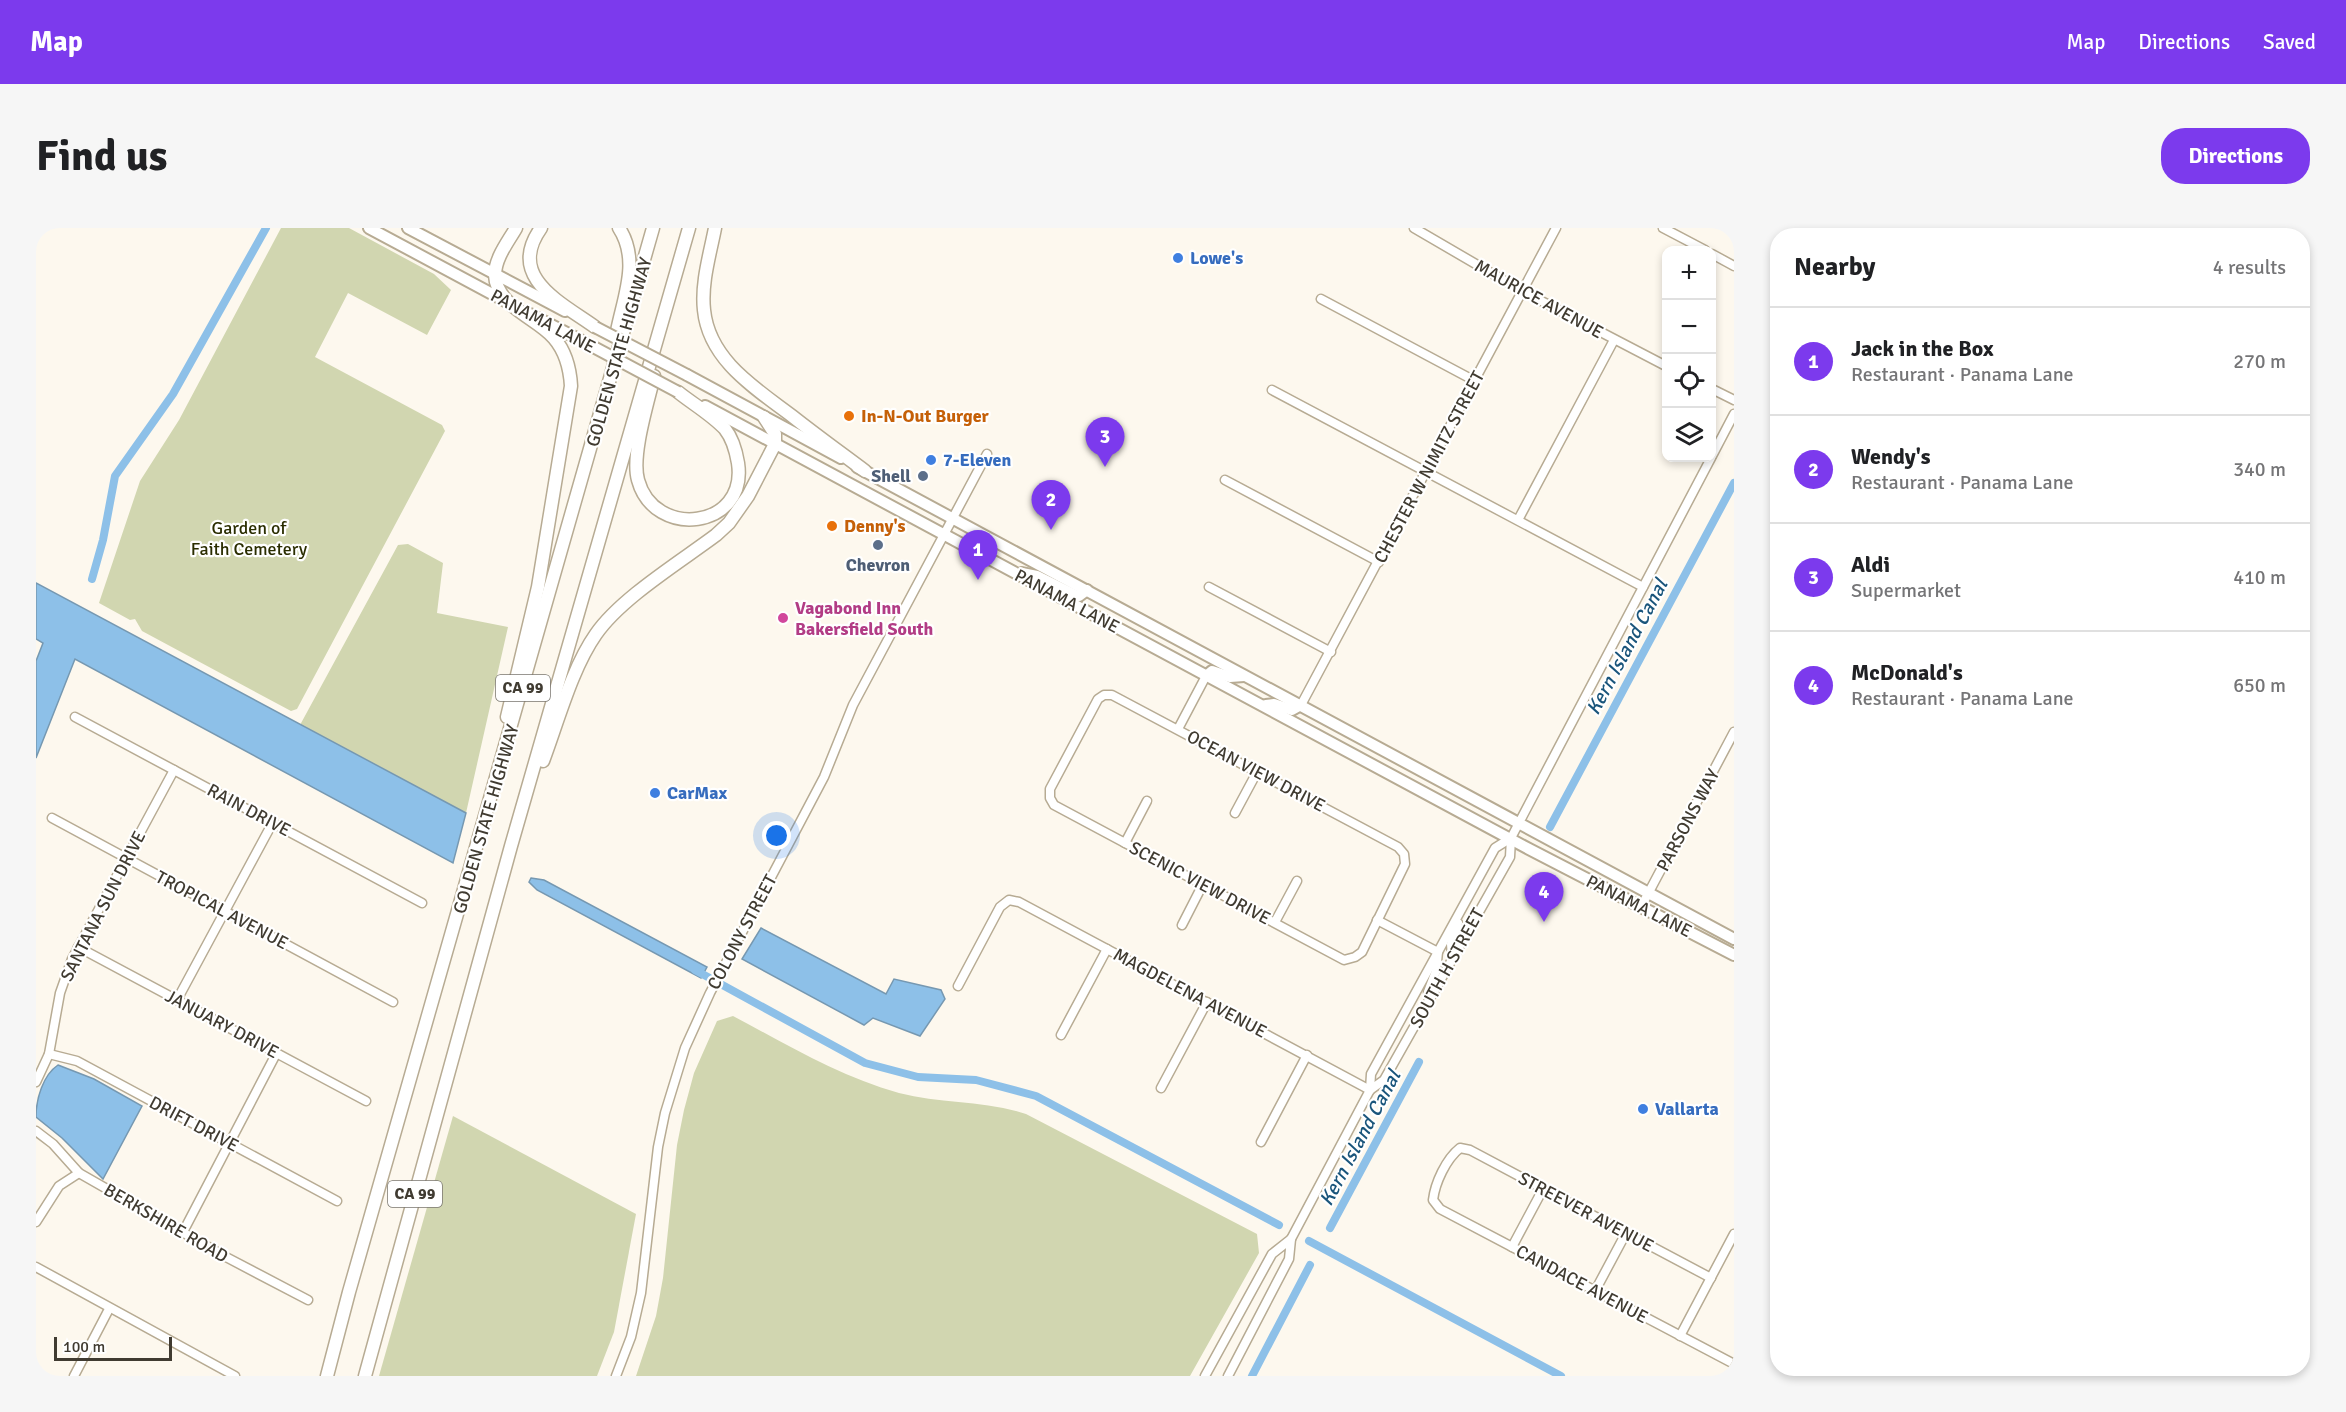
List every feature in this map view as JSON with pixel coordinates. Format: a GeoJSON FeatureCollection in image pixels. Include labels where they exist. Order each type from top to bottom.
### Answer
{"type":"FeatureCollection","features":[{"type":"Feature","properties":{"kind":"highway"},"geometry":{"type":"LineString","coordinates":[[481,835],[538,587],[571,386],[567,361],[555,339],[508,302],[499,289],[495,275],[499,257],[516,228]]}},
{"type":"Feature","properties":{"kind":"highway"},"geometry":{"type":"LineString","coordinates":[[541,228],[529,250],[530,266],[534,275],[542,288],[595,327]]}},
{"type":"Feature","properties":{"kind":"highway"},"geometry":{"type":"LineString","coordinates":[[592,448],[630,266],[628,245],[619,228]]}},
{"type":"Feature","properties":{"kind":"highway","name":"GOLDEN STATE HIGHWAY"},"geometry":{"type":"LineString","coordinates":[[327,1376],[349,1292],[654,228]]}},
{"type":"Feature","properties":{"kind":"highway","name":"GOLDEN STATE HIGHWAY"},"geometry":{"type":"LineString","coordinates":[[365,1376],[511,846],[688,228]]}},
{"type":"Feature","properties":{"kind":"highway"},"geometry":{"type":"LineString","coordinates":[[715,228],[705,279],[704,309],[712,338],[720,353],[745,381],[865,471]]}},
{"type":"Feature","properties":{"kind":"highway"},"geometry":{"type":"LineString","coordinates":[[678,265],[637,452],[636,470],[641,490],[653,506],[679,519],[699,519],[718,512],[727,504],[735,490],[740,473],[737,453],[724,429],[678,392]]}},
{"type":"Feature","properties":{"kind":"highway"},"geometry":{"type":"LineString","coordinates":[[511,846],[588,645],[608,618],[621,606],[729,523],[748,496],[775,444],[775,434],[764,417]]}},
{"type":"Feature","properties":{"kind":"main road","name":"PANAMA LANE"},"geometry":{"type":"LineString","coordinates":[[369,228],[1260,705],[1734,955]]}},
{"type":"Feature","properties":{"kind":"main road","name":"PANAMA LANE"},"geometry":{"type":"LineString","coordinates":[[408,228],[687,375],[1734,939]]}},
{"type":"Feature","properties":{"kind":"main road"},"geometry":{"type":"LineString","coordinates":[[1013,572],[1037,576],[1079,596],[1087,590]]}},
{"type":"Feature","properties":{"kind":"main road"},"geometry":{"type":"LineString","coordinates":[[1206,676],[1212,671],[1230,677],[1244,676]]}},
{"type":"Feature","properties":{"kind":"main road"},"geometry":{"type":"LineString","coordinates":[[1260,705],[1274,705],[1292,710],[1301,705]]}},
{"type":"Feature","properties":{"kind":"street","name":"MAURICE AVENUE"},"geometry":{"type":"LineString","coordinates":[[1414,228],[1432,232],[1522,291],[1662,364]]}},
{"type":"Feature","properties":{"kind":"street","name":"CHESTER W NIMITZ STREET"},"geometry":{"type":"LineString","coordinates":[[1301,705],[1556,228]]}},
{"type":"Feature","properties":{"kind":"street"},"geometry":{"type":"LineString","coordinates":[[1663,228],[1697,246]]}},
{"type":"Feature","properties":{"kind":"street"},"geometry":{"type":"LineString","coordinates":[[1716,256],[1734,266]]}},
{"type":"Feature","properties":{"kind":"street"},"geometry":{"type":"LineString","coordinates":[[1321,299],[1475,381]]}},
{"type":"Feature","properties":{"kind":"street"},"geometry":{"type":"LineString","coordinates":[[1518,520],[1614,340]]}},
{"type":"Feature","properties":{"kind":"street"},"geometry":{"type":"LineString","coordinates":[[1272,390],[1643,587]]}},
{"type":"Feature","properties":{"kind":"street"},"geometry":{"type":"LineString","coordinates":[[1716,391],[1734,400]]}},
{"type":"Feature","properties":{"kind":"street","name":"SOUTH H STREET"},"geometry":{"type":"LineString","coordinates":[[1716,448],[1734,414]]}},
{"type":"Feature","properties":{"kind":"street","name":"COLONY STREET"},"geometry":{"type":"LineString","coordinates":[[616,1376],[631,1337],[641,1293],[658,1147],[665,1113],[685,1048],[710,993],[824,777],[860,690],[945,536],[987,454]]}},
{"type":"Feature","properties":{"kind":"street","name":"SOUTH H STREET"},"geometry":{"type":"LineString","coordinates":[[1370,1090],[1384,1080],[1510,857],[1511,838],[1708,462]]}},
{"type":"Feature","properties":{"kind":"street"},"geometry":{"type":"LineString","coordinates":[[1225,480],[1378,562]]}},
{"type":"Feature","properties":{"kind":"street"},"geometry":{"type":"LineString","coordinates":[[1209,587],[1331,652]]}},
{"type":"Feature","properties":{"kind":"street"},"geometry":{"type":"LineString","coordinates":[[1178,729],[1206,676]]}},
{"type":"Feature","properties":{"kind":"street","name":"OCEAN VIEW DRIVE"},"geometry":{"type":"LineString","coordinates":[[1050,798],[1050,789],[1098,699],[1112,694],[1398,847],[1404,854],[1405,864],[1377,920]]}},
{"type":"Feature","properties":{"kind":"street","name":"RAIN DRIVE"},"geometry":{"type":"LineString","coordinates":[[75,717],[422,903]]}},
{"type":"Feature","properties":{"kind":"street","name":"PARSONS WAY"},"geometry":{"type":"LineString","coordinates":[[1641,907],[1734,732]]}},
{"type":"Feature","properties":{"kind":"street","name":"SANTANA SUN DRIVE"},"geometry":{"type":"LineString","coordinates":[[36,1082],[49,1054],[60,993],[78,947],[174,770]]}},
{"type":"Feature","properties":{"kind":"street"},"geometry":{"type":"LineString","coordinates":[[1235,813],[1257,772]]}},
{"type":"Feature","properties":{"kind":"street","name":"SCENIC VIEW DRIVE"},"geometry":{"type":"LineString","coordinates":[[1050,798],[1054,805],[1344,960],[1362,952],[1377,920]]}},
{"type":"Feature","properties":{"kind":"street"},"geometry":{"type":"LineString","coordinates":[[1125,843],[1147,801]]}},
{"type":"Feature","properties":{"kind":"street","name":"TROPICAL AVENUE"},"geometry":{"type":"LineString","coordinates":[[52,818],[393,1002]]}},
{"type":"Feature","properties":{"kind":"street"},"geometry":{"type":"LineString","coordinates":[[177,1000],[273,822]]}},
{"type":"Feature","properties":{"kind":"street","name":"SOUTH H STREET"},"geometry":{"type":"LineString","coordinates":[[1228,1376],[1289,1259],[1292,1239],[1370,1090],[1371,1074],[1495,848],[1511,838]]}},
{"type":"Feature","properties":{"kind":"street"},"geometry":{"type":"LineString","coordinates":[[1275,922],[1297,881]]}},
{"type":"Feature","properties":{"kind":"street"},"geometry":{"type":"LineString","coordinates":[[1182,925],[1203,884]]}},
{"type":"Feature","properties":{"kind":"street","name":"MAGDELENA AVENUE"},"geometry":{"type":"LineString","coordinates":[[958,987],[1000,907],[1009,900],[1019,902],[1370,1090]]}},
{"type":"Feature","properties":{"kind":"street"},"geometry":{"type":"LineString","coordinates":[[1452,958],[1451,944],[1464,905]]}},
{"type":"Feature","properties":{"kind":"street"},"geometry":{"type":"LineString","coordinates":[[1377,920],[1438,952],[1436,971],[1412,1031]]}},
{"type":"Feature","properties":{"kind":"street","name":"JANUARY DRIVE"},"geometry":{"type":"LineString","coordinates":[[78,947],[366,1101]]}},
{"type":"Feature","properties":{"kind":"street"},"geometry":{"type":"LineString","coordinates":[[1061,1035],[1107,949]]}},
{"type":"Feature","properties":{"kind":"street"},"geometry":{"type":"LineString","coordinates":[[1161,1088],[1207,1002]]}},
{"type":"Feature","properties":{"kind":"street"},"geometry":{"type":"LineString","coordinates":[[183,1232],[276,1053]]}},
{"type":"Feature","properties":{"kind":"street","name":"DRIFT DRIVE"},"geometry":{"type":"LineString","coordinates":[[49,1054],[77,1061],[337,1201]]}},
{"type":"Feature","properties":{"kind":"street"},"geometry":{"type":"LineString","coordinates":[[1261,1142],[1307,1055]]}},
{"type":"Feature","properties":{"kind":"street","name":"BERKSHIRE ROAD"},"geometry":{"type":"LineString","coordinates":[[36,1131],[53,1144],[80,1173],[308,1300]]}},
{"type":"Feature","properties":{"kind":"street","name":"STREEVER AVENUE"},"geometry":{"type":"LineString","coordinates":[[1433,1200],[1434,1189],[1453,1154],[1460,1148],[1470,1150],[1711,1278]]}},
{"type":"Feature","properties":{"kind":"street"},"geometry":{"type":"LineString","coordinates":[[36,1222],[59,1186],[80,1173]]}},
{"type":"Feature","properties":{"kind":"street"},"geometry":{"type":"LineString","coordinates":[[1512,1247],[1543,1189]]}},
{"type":"Feature","properties":{"kind":"street","name":"CANDACE AVENUE"},"geometry":{"type":"LineString","coordinates":[[1433,1200],[1440,1209],[1734,1364]]}},
{"type":"Feature","properties":{"kind":"street"},"geometry":{"type":"LineString","coordinates":[[1595,1291],[1626,1233]]}},
{"type":"Feature","properties":{"kind":"street"},"geometry":{"type":"LineString","coordinates":[[1680,1336],[1734,1234]]}},
{"type":"Feature","properties":{"kind":"street","name":"SOUTH H STREET"},"geometry":{"type":"LineString","coordinates":[[1205,1376],[1272,1254],[1292,1239]]}},
{"type":"Feature","properties":{"kind":"street"},"geometry":{"type":"LineString","coordinates":[[36,1268],[235,1376]]}},
{"type":"Feature","properties":{"kind":"street"},"geometry":{"type":"LineString","coordinates":[[74,1376],[109,1309]]}},
{"type":"Feature","properties":{"kind":"green space","name":"Garden of Faith Cemetery"},"geometry":{"type":"Polygon","coordinates":[[[281,228],[349,228],[434,274],[451,290],[427,335],[348,293],[315,357],[442,425],[445,431],[297,709],[291,711],[142,631],[135,619],[130,620],[99,603],[140,481],[179,420],[281,228]]]}},
{"type":"Feature","properties":{"kind":"green space"},"geometry":{"type":"Polygon","coordinates":[[[408,544],[443,563],[437,613],[508,627],[466,813],[300,725],[398,545],[408,544]]]}},
{"type":"Feature","properties":{"kind":"green space"},"geometry":{"type":"Polygon","coordinates":[[[733,1016],[814,1059],[877,1086],[899,1093],[994,1106],[1026,1114],[1257,1234],[1259,1253],[1190,1376],[636,1376],[656,1316],[663,1278],[677,1145],[684,1110],[694,1073],[717,1021],[733,1016]]]}},
{"type":"Feature","properties":{"kind":"green space"},"geometry":{"type":"Polygon","coordinates":[[[453,1116],[636,1214],[614,1332],[597,1376],[379,1376],[453,1116]]]}},
{"type":"Feature","properties":{"kind":"water"},"geometry":{"type":"Polygon","coordinates":[[[36,583],[466,813],[453,863],[75,659],[36,758],[36,661],[43,643],[36,639],[36,583]]]}},
{"type":"Feature","properties":{"kind":"water"},"geometry":{"type":"Polygon","coordinates":[[[531,878],[544,880],[707,967],[701,978],[537,890],[529,882],[531,878]]]}},
{"type":"Feature","properties":{"kind":"water"},"geometry":{"type":"Polygon","coordinates":[[[761,928],[886,994],[894,979],[941,990],[945,999],[920,1036],[873,1018],[864,1025],[742,959],[761,928]]]}},
{"type":"Feature","properties":{"kind":"water"},"geometry":{"type":"Polygon","coordinates":[[[58,1065],[94,1079],[142,1106],[103,1179],[62,1138],[36,1117],[41,1088],[48,1075],[58,1065]]]}},
{"type":"Feature","properties":{"kind":"waterway"},"geometry":{"type":"LineString","coordinates":[[92,579],[103,540],[115,476],[173,394],[266,228]]}},
{"type":"Feature","properties":{"kind":"waterway","name":"Kern Island Canal"},"geometry":{"type":"LineString","coordinates":[[1550,827],[1734,483]]}},
{"type":"Feature","properties":{"kind":"waterway"},"geometry":{"type":"LineString","coordinates":[[695,970],[865,1063],[918,1077],[976,1080],[1036,1096],[1279,1225]]}},
{"type":"Feature","properties":{"kind":"waterway","name":"Kern Island Canal"},"geometry":{"type":"LineString","coordinates":[[1330,1228],[1419,1062]]}},
{"type":"Feature","properties":{"kind":"waterway"},"geometry":{"type":"LineString","coordinates":[[1309,1241],[1561,1376]]}},
{"type":"Feature","properties":{"kind":"waterway","name":"Kern Island Canal"},"geometry":{"type":"LineString","coordinates":[[1252,1376],[1310,1265]]}},
{"type":"Feature","properties":{"kind":"place","name":"Lowe's"},"geometry":{"type":"Point","coordinates":[1178,258]}},
{"type":"Feature","properties":{"kind":"place","name":"In-N-Out Burger"},"geometry":{"type":"Point","coordinates":[849,416]}},
{"type":"Feature","properties":{"kind":"place","name":"7-Eleven"},"geometry":{"type":"Point","coordinates":[931,460]}},
{"type":"Feature","properties":{"kind":"place","name":"Aldi"},"geometry":{"type":"Point","coordinates":[1105,467]}},
{"type":"Feature","properties":{"kind":"place","name":"Shell"},"geometry":{"type":"Point","coordinates":[923,476]}},
{"type":"Feature","properties":{"kind":"place","name":"Denny's"},"geometry":{"type":"Point","coordinates":[832,526]}},
{"type":"Feature","properties":{"kind":"place","name":"Wendy's"},"geometry":{"type":"Point","coordinates":[1051,530]}},
{"type":"Feature","properties":{"kind":"place","name":"Chevron"},"geometry":{"type":"Point","coordinates":[878,545]}},
{"type":"Feature","properties":{"kind":"place","name":"Jack in the Box"},"geometry":{"type":"Point","coordinates":[978,580]}},
{"type":"Feature","properties":{"kind":"place","name":"Vagabond Inn Bakersfield South"},"geometry":{"type":"Point","coordinates":[783,618]}},
{"type":"Feature","properties":{"kind":"place","name":"CarMax"},"geometry":{"type":"Point","coordinates":[655,793]}},
{"type":"Feature","properties":{"kind":"place","name":"McDonald's"},"geometry":{"type":"Point","coordinates":[1544,922]}},
{"type":"Feature","properties":{"kind":"place","name":"Vallarta"},"geometry":{"type":"Point","coordinates":[1643,1109]}}]}
